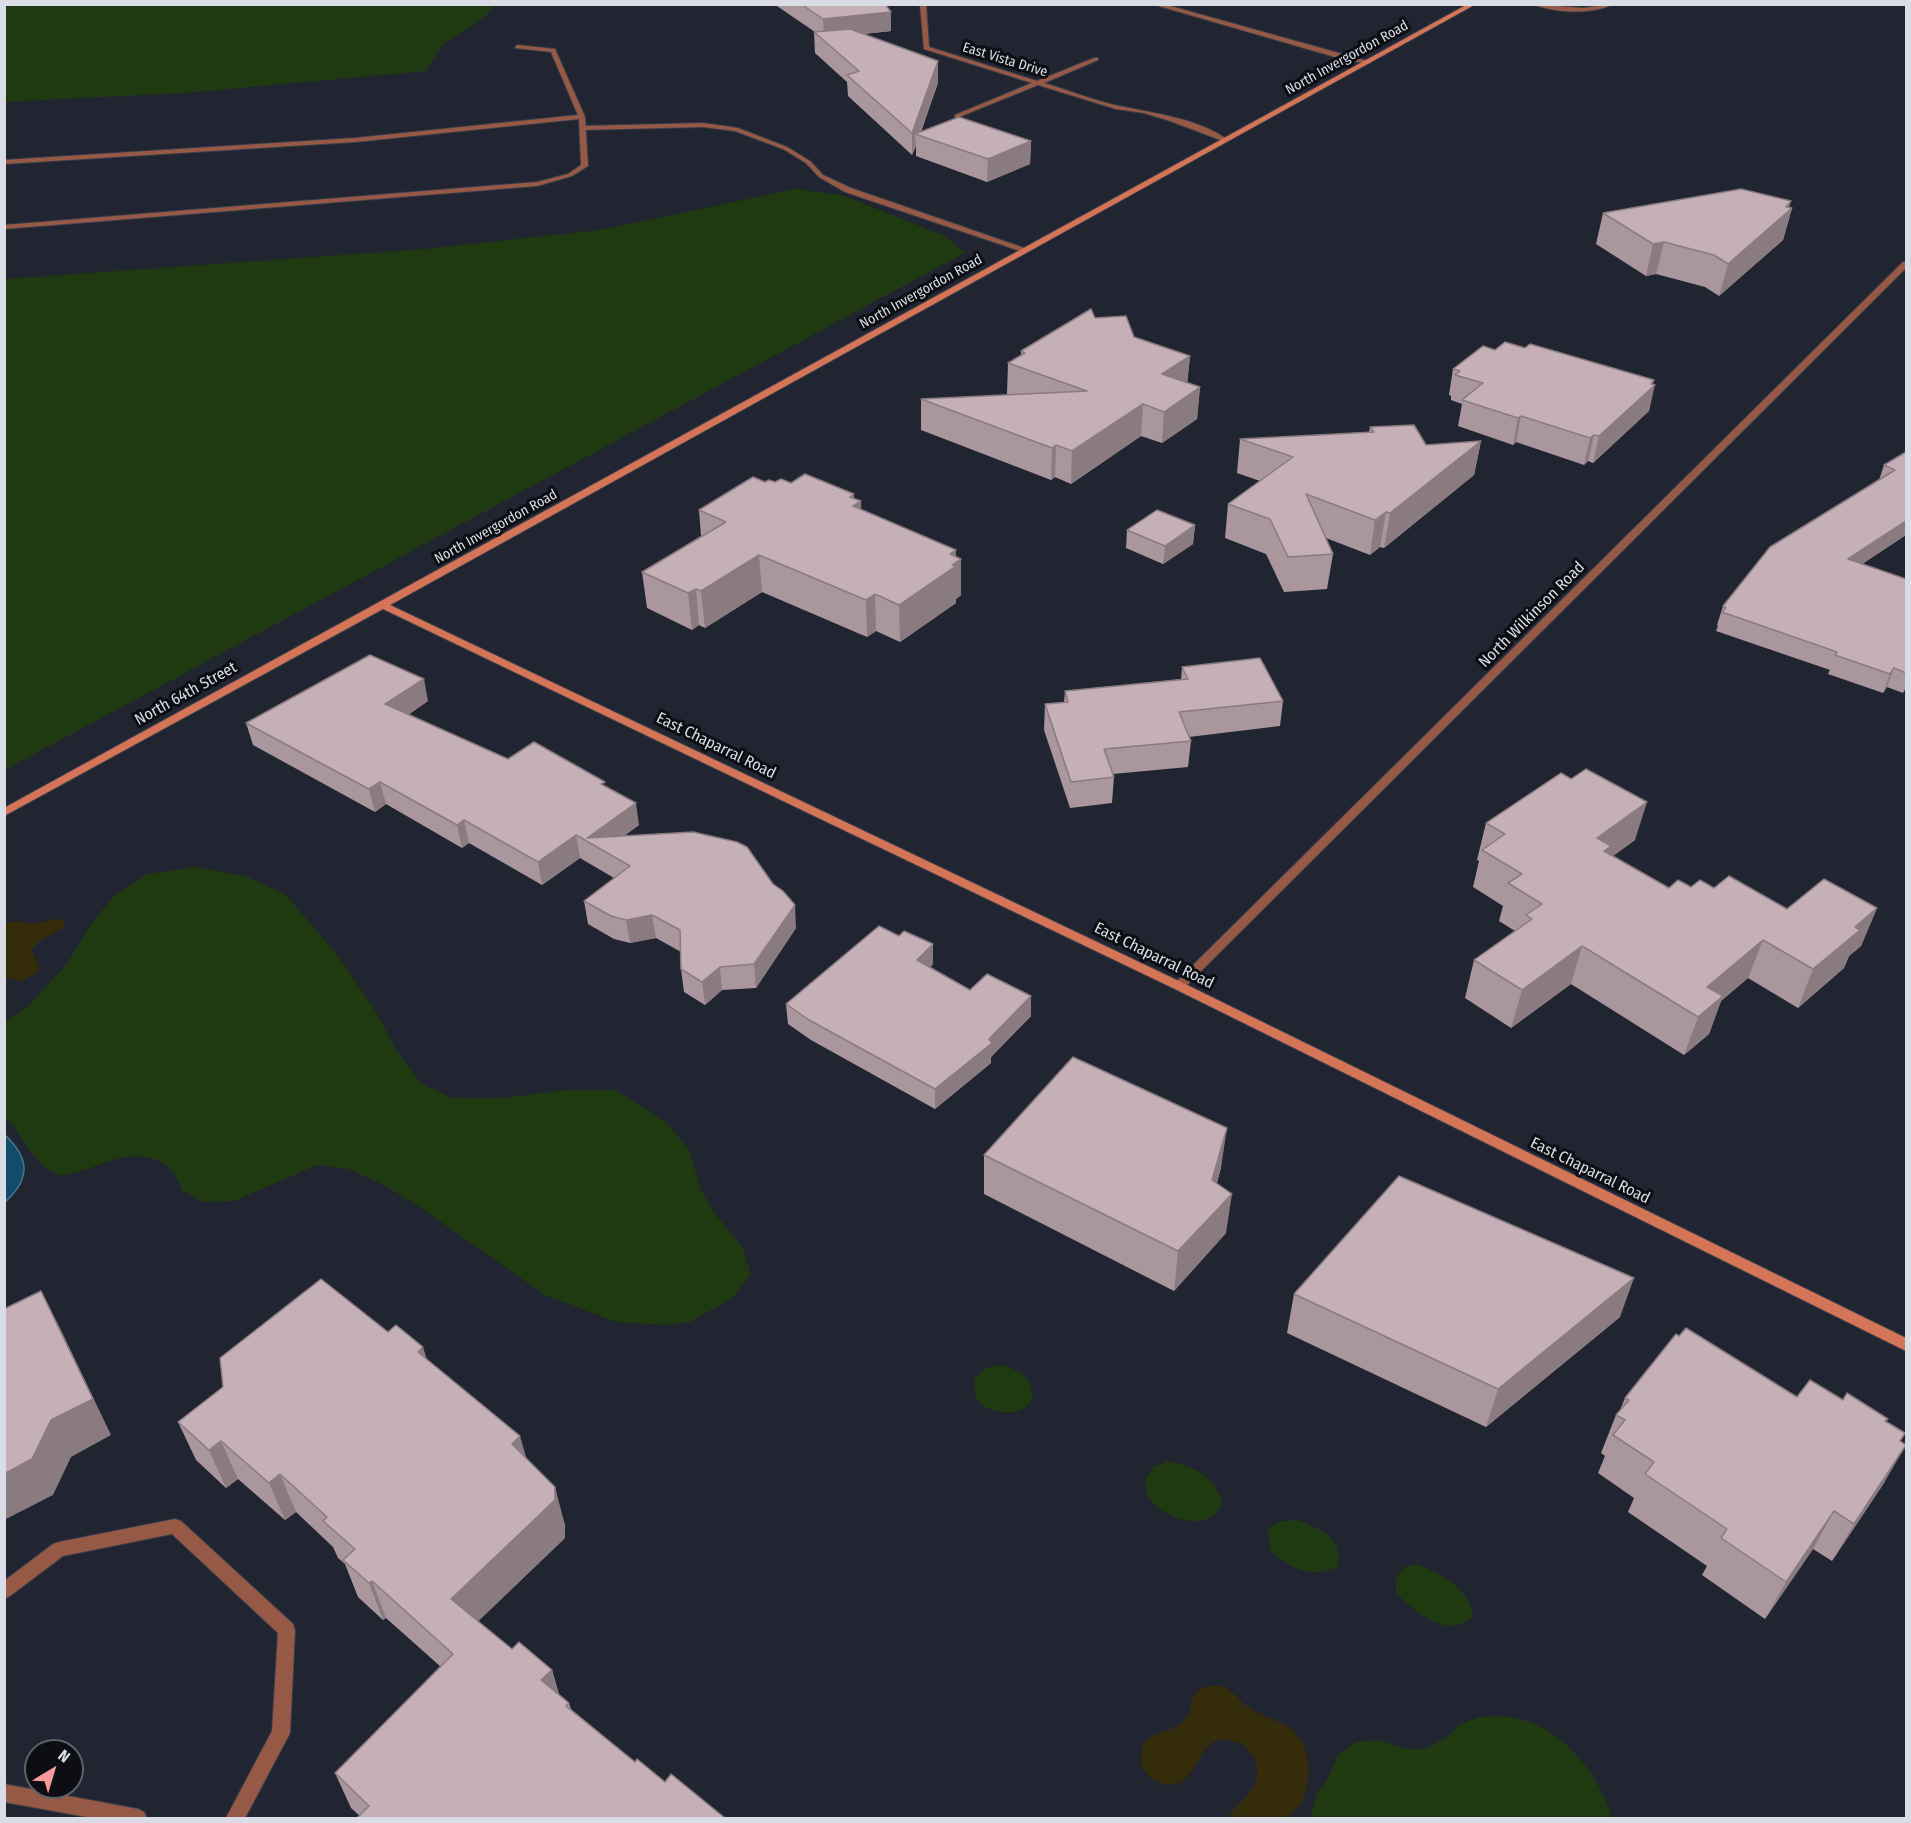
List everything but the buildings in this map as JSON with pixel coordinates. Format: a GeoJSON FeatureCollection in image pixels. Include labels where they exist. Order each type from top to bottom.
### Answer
{"type":"FeatureCollection","features":[{"type":"Feature","properties":{"kind":"street","name":"East Vista Drive"},"geometry":{"type":"LineString","coordinates":[[923,4],[926,48],[1118,108],[1131,108],[1192,126],[1225,140]]}},
{"type":"Feature","properties":{"kind":"street"},"geometry":{"type":"LineString","coordinates":[[1179,11],[1192,4]]}},
{"type":"Feature","properties":{"kind":"street","name":"North Invergordon Road"},"geometry":{"type":"LineString","coordinates":[[383,605],[1473,4]]}},
{"type":"Feature","properties":{"kind":"street"},"geometry":{"type":"LineString","coordinates":[[1535,4],[1577,10],[1599,8],[1611,4]]}},
{"type":"Feature","properties":{"kind":"street"},"geometry":{"type":"LineString","coordinates":[[1160,5],[1338,56],[1368,62]]}},
{"type":"Feature","properties":{"kind":"street"},"geometry":{"type":"LineString","coordinates":[[4,227],[537,184],[570,175],[585,166],[582,117],[553,50],[517,47]]}},
{"type":"Feature","properties":{"kind":"street"},"geometry":{"type":"LineString","coordinates":[[957,116],[1096,59]]}},
{"type":"Feature","properties":{"kind":"street","name":"East Vista Drive"},"geometry":{"type":"LineString","coordinates":[[1118,108],[1120,113],[1139,119]]}},
{"type":"Feature","properties":{"kind":"street"},"geometry":{"type":"LineString","coordinates":[[4,162],[355,140],[582,117]]}},
{"type":"Feature","properties":{"kind":"street"},"geometry":{"type":"LineString","coordinates":[[583,128],[703,125],[736,129],[785,148],[808,162],[821,176],[848,190],[1026,250]]}},
{"type":"Feature","properties":{"kind":"street"},"geometry":{"type":"LineString","coordinates":[[1184,133],[1225,140]]}},
{"type":"Feature","properties":{"kind":"street","name":"North Wilkinson Road"},"geometry":{"type":"LineString","coordinates":[[1179,986],[1906,264]]}},
{"type":"Feature","properties":{"kind":"street","name":"North 64th Street"},"geometry":{"type":"LineString","coordinates":[[4,813],[383,605]]}},
{"type":"Feature","properties":{"kind":"street","name":"East Chaparral Road"},"geometry":{"type":"LineString","coordinates":[[383,605],[1179,986],[1906,1346]]}},
{"type":"Feature","properties":{"kind":"street"},"geometry":{"type":"LineString","coordinates":[[4,1591],[59,1550],[175,1526],[287,1630],[281,1733],[235,1818]]}},
{"type":"Feature","properties":{"kind":"street"},"geometry":{"type":"LineString","coordinates":[[4,1793],[138,1818]]}},
{"type":"Feature","properties":{"kind":"green space"},"geometry":{"type":"Polygon","coordinates":[[[5,4],[495,5],[486,16],[442,45],[426,71],[185,93],[5,102],[5,4]]]}},
{"type":"Feature","properties":{"kind":"green space"},"geometry":{"type":"Polygon","coordinates":[[[795,189],[842,195],[947,237],[965,253],[5,770],[5,279],[425,249],[600,230],[795,189]]]}},
{"type":"Feature","properties":{"kind":"green space"},"geometry":{"type":"Polygon","coordinates":[[[195,867],[246,876],[286,895],[339,957],[378,1015],[396,1050],[422,1084],[453,1098],[503,1098],[567,1090],[615,1090],[665,1121],[688,1148],[702,1192],[717,1216],[742,1247],[751,1274],[733,1298],[690,1322],[664,1325],[616,1322],[545,1295],[418,1206],[384,1185],[349,1169],[317,1165],[234,1201],[204,1202],[182,1191],[172,1171],[165,1164],[154,1159],[133,1156],[64,1175],[45,1167],[11,1123],[5,1119],[5,1022],[28,1006],[67,964],[88,928],[113,897],[147,874],[195,867]]]}},
{"type":"Feature","properties":{"kind":"green space"},"geometry":{"type":"Polygon","coordinates":[[[1001,1365],[1019,1372],[1031,1385],[1033,1398],[1026,1407],[1018,1411],[1006,1412],[987,1408],[975,1396],[975,1378],[986,1368],[1001,1365]]]}},
{"type":"Feature","properties":{"kind":"green space"},"geometry":{"type":"Polygon","coordinates":[[[1168,1461],[1195,1470],[1215,1485],[1222,1503],[1214,1515],[1197,1521],[1187,1521],[1168,1514],[1152,1502],[1147,1495],[1145,1481],[1152,1468],[1168,1461]]]}},
{"type":"Feature","properties":{"kind":"green space"},"geometry":{"type":"Polygon","coordinates":[[[1297,1520],[1321,1531],[1333,1541],[1339,1556],[1338,1566],[1320,1572],[1311,1572],[1294,1567],[1270,1551],[1268,1529],[1281,1521],[1297,1520]]]}},
{"type":"Feature","properties":{"kind":"green space"},"geometry":{"type":"Polygon","coordinates":[[[1417,1564],[1445,1578],[1461,1590],[1471,1607],[1473,1617],[1453,1626],[1442,1625],[1422,1615],[1396,1593],[1396,1578],[1404,1567],[1417,1564]]]}},
{"type":"Feature","properties":{"kind":"green space"},"geometry":{"type":"Polygon","coordinates":[[[1503,1716],[1527,1721],[1545,1729],[1571,1749],[1592,1774],[1612,1818],[1310,1818],[1317,1794],[1328,1778],[1338,1755],[1356,1742],[1379,1740],[1406,1749],[1424,1749],[1446,1738],[1459,1725],[1479,1717],[1503,1716]]]}},
{"type":"Feature","properties":{"kind":"sand"},"geometry":{"type":"Polygon","coordinates":[[[56,919],[62,920],[64,928],[41,940],[31,950],[40,967],[39,972],[22,981],[5,978],[5,923],[19,921],[33,924],[56,919]]]}},
{"type":"Feature","properties":{"kind":"sand"},"geometry":{"type":"Polygon","coordinates":[[[1218,1685],[1230,1691],[1259,1714],[1285,1725],[1304,1745],[1309,1772],[1308,1781],[1303,1799],[1292,1814],[1280,1819],[1228,1818],[1251,1790],[1257,1776],[1253,1755],[1243,1745],[1230,1740],[1216,1741],[1211,1744],[1181,1782],[1162,1784],[1145,1772],[1141,1763],[1143,1743],[1181,1724],[1189,1714],[1195,1694],[1207,1687],[1218,1685]]]}},
{"type":"Feature","properties":{"kind":"water"},"geometry":{"type":"Polygon","coordinates":[[[4,1134],[18,1151],[24,1168],[20,1184],[5,1202],[4,1134]]]}}]}
